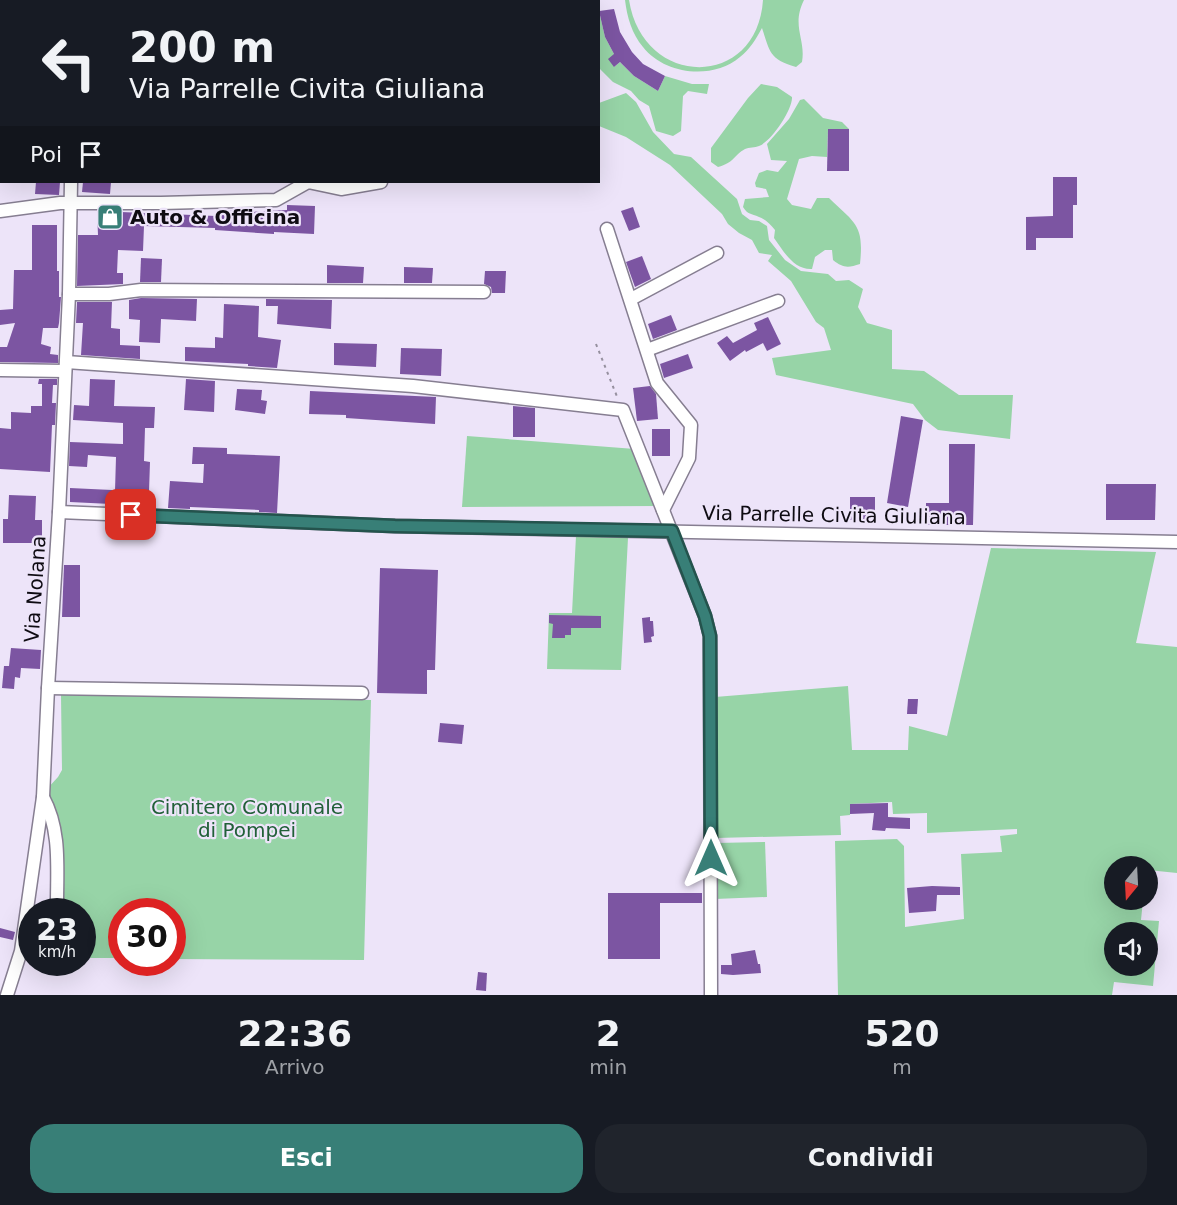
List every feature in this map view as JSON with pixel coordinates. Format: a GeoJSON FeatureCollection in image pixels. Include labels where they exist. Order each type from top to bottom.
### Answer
{"type":"FeatureCollection","features":[{"type":"Feature","properties":{"kind":"street","name":"Via Nolana"},"geometry":{"type":"LineString","coordinates":[[32,898],[43,797],[59,512],[69,294],[71,183]]}},
{"type":"Feature","properties":{"kind":"street"},"geometry":{"type":"LineString","coordinates":[[0,211],[71,203],[276,200],[306,183]]}},
{"type":"Feature","properties":{"kind":"street"},"geometry":{"type":"LineString","coordinates":[[313,183],[341,189],[375,183]]}},
{"type":"Feature","properties":{"kind":"street"},"geometry":{"type":"LineString","coordinates":[[607,229],[657,383],[691,425],[689,458],[663,510]]}},
{"type":"Feature","properties":{"kind":"street"},"geometry":{"type":"LineString","coordinates":[[631,299],[717,253]]}},
{"type":"Feature","properties":{"kind":"street"},"geometry":{"type":"LineString","coordinates":[[69,294],[109,294],[141,290],[484,292]]}},
{"type":"Feature","properties":{"kind":"street"},"geometry":{"type":"LineString","coordinates":[[648,350],[778,301]]}},
{"type":"Feature","properties":{"kind":"street"},"geometry":{"type":"LineString","coordinates":[[0,370],[65,366],[413,386],[623,410],[705,616],[710,636],[711,995]]}},
{"type":"Feature","properties":{"kind":"street","name":"Via Parrelle Civita Giuliana"},"geometry":{"type":"LineString","coordinates":[[59,512],[395,526],[1177,542]]}},
{"type":"Feature","properties":{"kind":"street"},"geometry":{"type":"LineString","coordinates":[[48,688],[362,693]]}},
{"type":"Feature","properties":{"kind":"street"},"geometry":{"type":"LineString","coordinates":[[43,797],[53,818],[57,844],[57,898]]}},
{"type":"Feature","properties":{"kind":"street","name":"Via Nolana"},"geometry":{"type":"LineString","coordinates":[[7,995],[18,968]]}},
{"type":"Feature","properties":{"kind":"path"},"geometry":{"type":"LineString","coordinates":[[596,344],[623,410]]}},
{"type":"Feature","properties":{"kind":"green space"},"geometry":{"type":"Polygon","coordinates":[[[625,0],[629,0],[639,29],[655,50],[676,63],[699,67],[722,63],[742,50],[756,29],[763,0],[804,0],[799,17],[802,62],[796,67],[775,57],[769,49],[762,28],[747,51],[729,64],[703,71],[676,69],[652,56],[639,42],[627,13],[625,0]]]}},
{"type":"Feature","properties":{"kind":"green space"},"geometry":{"type":"Polygon","coordinates":[[[600,15],[605,37],[614,54],[614,67],[620,62],[634,76],[658,91],[665,76],[692,84],[709,84],[707,94],[688,91],[683,96],[681,131],[673,136],[656,131],[649,106],[631,91],[613,82],[600,69],[600,15]]]}},
{"type":"Feature","properties":{"kind":"green space"},"geometry":{"type":"Polygon","coordinates":[[[761,84],[777,87],[792,97],[785,117],[764,143],[741,151],[727,163],[718,167],[711,162],[711,148],[761,84]]]}},
{"type":"Feature","properties":{"kind":"green space"},"geometry":{"type":"Polygon","coordinates":[[[626,93],[636,102],[653,132],[674,154],[691,157],[737,199],[742,214],[750,220],[759,221],[767,226],[769,240],[785,260],[801,271],[828,274],[836,281],[849,280],[863,289],[858,307],[867,323],[892,330],[892,369],[924,371],[959,395],[1013,395],[1010,439],[938,430],[925,420],[913,404],[776,375],[772,358],[831,350],[824,328],[816,322],[791,281],[768,261],[772,255],[759,253],[752,240],[728,224],[722,214],[670,165],[626,137],[600,126],[600,103],[626,93]]]}},
{"type":"Feature","properties":{"kind":"green space"},"geometry":{"type":"Polygon","coordinates":[[[804,99],[823,118],[842,122],[849,129],[828,129],[827,157],[812,156],[799,159],[787,199],[792,205],[811,209],[817,198],[829,198],[856,226],[861,241],[860,264],[849,267],[840,265],[833,260],[832,250],[825,250],[815,257],[812,269],[800,267],[790,259],[774,238],[775,230],[772,226],[763,219],[748,213],[743,207],[745,199],[769,197],[766,189],[756,187],[755,183],[759,173],[767,170],[778,172],[787,161],[771,160],[767,144],[789,119],[800,100],[804,99]]]}},
{"type":"Feature","properties":{"kind":"green space"},"geometry":{"type":"Polygon","coordinates":[[[467,436],[635,449],[658,506],[462,507],[467,436]]]}},
{"type":"Feature","properties":{"kind":"green space"},"geometry":{"type":"Polygon","coordinates":[[[576,536],[628,538],[621,670],[547,669],[549,613],[572,613],[576,536]]]}},
{"type":"Feature","properties":{"kind":"green space"},"geometry":{"type":"Polygon","coordinates":[[[991,548],[1156,552],[1136,643],[1177,647],[1177,873],[1158,871],[1158,856],[1104,856],[1104,910],[1142,910],[1141,920],[1159,921],[1158,932],[1158,922],[1104,922],[1104,976],[1154,976],[1153,986],[1114,982],[1112,995],[838,995],[835,841],[897,839],[904,846],[905,927],[964,919],[961,854],[1002,852],[1000,836],[1017,834],[1017,829],[927,833],[927,813],[893,814],[892,802],[850,804],[850,815],[840,816],[841,835],[716,838],[715,697],[848,686],[852,750],[908,750],[909,726],[947,736],[991,548]]]}},
{"type":"Feature","properties":{"kind":"green space","name":"Cimitero Comunale di Pompei"},"geometry":{"type":"Polygon","coordinates":[[[61,695],[371,700],[364,960],[186,959],[186,898],[108,898],[108,958],[96,958],[96,898],[63,898],[64,865],[60,834],[46,790],[62,770],[61,695]]]}},
{"type":"Feature","properties":{"kind":"green space"},"geometry":{"type":"Polygon","coordinates":[[[765,842],[767,897],[715,899],[716,843],[765,842]]]}},
{"type":"Feature","properties":{"kind":"building"},"geometry":{"type":"Polygon","coordinates":[[[614,9],[620,32],[632,52],[643,64],[665,76],[658,91],[634,76],[620,62],[614,67],[608,59],[614,54],[605,37],[600,11],[614,9]]]}},
{"type":"Feature","properties":{"kind":"building"},"geometry":{"type":"Polygon","coordinates":[[[828,129],[849,129],[849,171],[827,171],[828,129]]]}},
{"type":"Feature","properties":{"kind":"building"},"geometry":{"type":"Polygon","coordinates":[[[1053,177],[1077,177],[1077,205],[1073,205],[1073,238],[1036,238],[1036,250],[1026,250],[1026,217],[1053,216],[1053,177]]]}},
{"type":"Feature","properties":{"kind":"building"},"geometry":{"type":"Polygon","coordinates":[[[36,183],[60,183],[59,195],[35,194],[36,183]]]}},
{"type":"Feature","properties":{"kind":"building"},"geometry":{"type":"Polygon","coordinates":[[[83,183],[111,183],[110,194],[82,192],[83,183]]]}},
{"type":"Feature","properties":{"kind":"building"},"geometry":{"type":"Polygon","coordinates":[[[287,205],[315,206],[314,234],[274,232],[274,234],[215,230],[215,228],[144,226],[143,251],[118,250],[117,273],[123,273],[123,284],[77,286],[78,235],[98,235],[97,211],[216,216],[217,210],[251,212],[287,210],[287,205]]]}},
{"type":"Feature","properties":{"kind":"building"},"geometry":{"type":"Polygon","coordinates":[[[633,207],[640,227],[629,231],[621,211],[633,207]]]}},
{"type":"Feature","properties":{"kind":"building"},"geometry":{"type":"Polygon","coordinates":[[[32,225],[57,225],[57,271],[59,271],[59,297],[61,297],[59,323],[58,328],[43,328],[41,344],[51,347],[50,354],[58,355],[58,363],[0,362],[0,347],[7,347],[15,323],[0,325],[0,310],[13,309],[14,270],[32,270],[32,225]]]}},
{"type":"Feature","properties":{"kind":"building"},"geometry":{"type":"Polygon","coordinates":[[[642,256],[651,279],[635,287],[626,262],[642,256]]]}},
{"type":"Feature","properties":{"kind":"building"},"geometry":{"type":"Polygon","coordinates":[[[141,258],[162,259],[161,282],[140,282],[141,258]]]}},
{"type":"Feature","properties":{"kind":"building"},"geometry":{"type":"Polygon","coordinates":[[[327,265],[364,267],[363,283],[327,283],[327,265]]]}},
{"type":"Feature","properties":{"kind":"building"},"geometry":{"type":"Polygon","coordinates":[[[404,267],[433,268],[432,283],[404,283],[404,267]]]}},
{"type":"Feature","properties":{"kind":"building"},"geometry":{"type":"Polygon","coordinates":[[[485,271],[506,271],[505,293],[492,293],[491,287],[484,284],[485,271]]]}},
{"type":"Feature","properties":{"kind":"building"},"geometry":{"type":"Polygon","coordinates":[[[141,298],[197,299],[196,321],[161,319],[160,343],[139,342],[140,320],[129,319],[129,300],[141,298]]]}},
{"type":"Feature","properties":{"kind":"building"},"geometry":{"type":"Polygon","coordinates":[[[266,299],[332,300],[331,329],[277,324],[278,306],[266,306],[266,299]]]}},
{"type":"Feature","properties":{"kind":"building"},"geometry":{"type":"Polygon","coordinates":[[[77,302],[112,302],[111,328],[120,329],[120,345],[140,346],[140,359],[81,355],[83,323],[76,323],[77,302]]]}},
{"type":"Feature","properties":{"kind":"building"},"geometry":{"type":"Polygon","coordinates":[[[224,304],[259,306],[258,337],[281,340],[277,368],[185,361],[185,347],[215,348],[215,337],[223,338],[224,304]]]}},
{"type":"Feature","properties":{"kind":"building"},"geometry":{"type":"Polygon","coordinates":[[[671,315],[677,330],[653,339],[648,324],[671,315]]]}},
{"type":"Feature","properties":{"kind":"building"},"geometry":{"type":"Polygon","coordinates":[[[768,317],[781,344],[767,351],[763,343],[746,352],[745,350],[730,361],[717,343],[727,336],[733,343],[757,330],[754,323],[768,317]]]}},
{"type":"Feature","properties":{"kind":"building"},"geometry":{"type":"Polygon","coordinates":[[[334,343],[377,344],[376,367],[334,365],[334,343]]]}},
{"type":"Feature","properties":{"kind":"building"},"geometry":{"type":"Polygon","coordinates":[[[401,348],[442,349],[441,376],[400,374],[401,348]]]}},
{"type":"Feature","properties":{"kind":"building"},"geometry":{"type":"Polygon","coordinates":[[[688,354],[693,368],[664,378],[660,364],[688,354]]]}},
{"type":"Feature","properties":{"kind":"building"},"geometry":{"type":"Polygon","coordinates":[[[39,379],[57,379],[57,385],[53,385],[52,403],[56,403],[55,425],[52,425],[50,472],[0,469],[0,428],[11,429],[11,412],[31,413],[31,406],[42,406],[42,384],[38,384],[39,379]]]}},
{"type":"Feature","properties":{"kind":"building"},"geometry":{"type":"Polygon","coordinates":[[[90,379],[115,380],[114,406],[155,407],[154,428],[145,428],[144,461],[150,462],[149,492],[115,491],[116,457],[88,455],[87,467],[69,466],[70,442],[123,444],[123,423],[73,420],[74,405],[89,406],[90,379]]]}},
{"type":"Feature","properties":{"kind":"building"},"geometry":{"type":"Polygon","coordinates":[[[186,379],[215,381],[214,412],[184,410],[186,379]]]}},
{"type":"Feature","properties":{"kind":"building"},"geometry":{"type":"Polygon","coordinates":[[[650,386],[656,394],[658,419],[637,421],[633,388],[650,386]]]}},
{"type":"Feature","properties":{"kind":"building"},"geometry":{"type":"Polygon","coordinates":[[[237,389],[262,390],[261,400],[267,401],[265,414],[235,410],[237,389]]]}},
{"type":"Feature","properties":{"kind":"building"},"geometry":{"type":"Polygon","coordinates":[[[310,391],[436,397],[435,424],[346,418],[346,415],[309,414],[310,391]]]}},
{"type":"Feature","properties":{"kind":"building"},"geometry":{"type":"Polygon","coordinates":[[[513,406],[535,408],[535,437],[513,437],[513,406]]]}},
{"type":"Feature","properties":{"kind":"building"},"geometry":{"type":"Polygon","coordinates":[[[901,416],[923,420],[908,507],[887,503],[901,416]]]}},
{"type":"Feature","properties":{"kind":"building"},"geometry":{"type":"Polygon","coordinates":[[[652,429],[670,429],[670,456],[652,456],[652,429]]]}},
{"type":"Feature","properties":{"kind":"building"},"geometry":{"type":"Polygon","coordinates":[[[949,444],[975,444],[973,525],[926,525],[926,503],[949,503],[949,444]]]}},
{"type":"Feature","properties":{"kind":"building"},"geometry":{"type":"Polygon","coordinates":[[[193,447],[227,448],[227,454],[280,456],[277,513],[259,512],[259,510],[168,508],[170,481],[203,483],[204,464],[192,464],[193,447]]]}},
{"type":"Feature","properties":{"kind":"building"},"geometry":{"type":"Polygon","coordinates":[[[1106,484],[1156,484],[1155,520],[1106,520],[1106,484]]]}},
{"type":"Feature","properties":{"kind":"building"},"geometry":{"type":"Polygon","coordinates":[[[70,488],[112,490],[111,504],[70,502],[70,488]]]}},
{"type":"Feature","properties":{"kind":"building"},"geometry":{"type":"Polygon","coordinates":[[[9,495],[36,496],[35,520],[42,520],[42,543],[3,543],[3,519],[8,519],[9,495]]]}},
{"type":"Feature","properties":{"kind":"building"},"geometry":{"type":"Polygon","coordinates":[[[850,497],[875,497],[875,520],[850,520],[850,497]]]}},
{"type":"Feature","properties":{"kind":"building"},"geometry":{"type":"Polygon","coordinates":[[[64,565],[80,565],[80,617],[62,617],[64,565]]]}},
{"type":"Feature","properties":{"kind":"building"},"geometry":{"type":"Polygon","coordinates":[[[380,568],[438,570],[435,670],[427,670],[427,694],[377,693],[380,568]]]}},
{"type":"Feature","properties":{"kind":"building"},"geometry":{"type":"Polygon","coordinates":[[[549,615],[601,616],[601,628],[571,628],[571,635],[565,635],[565,638],[552,638],[553,624],[549,623],[549,615]]]}},
{"type":"Feature","properties":{"kind":"building"},"geometry":{"type":"Polygon","coordinates":[[[650,617],[650,621],[653,621],[654,636],[651,637],[652,642],[644,643],[642,618],[650,617]]]}},
{"type":"Feature","properties":{"kind":"building"},"geometry":{"type":"Polygon","coordinates":[[[11,648],[41,650],[40,669],[21,668],[20,678],[15,677],[14,689],[2,688],[4,666],[9,666],[11,648]]]}},
{"type":"Feature","properties":{"kind":"building"},"geometry":{"type":"Polygon","coordinates":[[[908,699],[918,699],[917,714],[907,714],[908,699]]]}},
{"type":"Feature","properties":{"kind":"building"},"geometry":{"type":"Polygon","coordinates":[[[440,723],[464,725],[462,744],[438,742],[440,723]]]}},
{"type":"Feature","properties":{"kind":"building"},"geometry":{"type":"Polygon","coordinates":[[[888,803],[888,817],[910,818],[910,829],[872,830],[874,813],[850,814],[850,804],[888,803]]]}},
{"type":"Feature","properties":{"kind":"building"},"geometry":{"type":"Polygon","coordinates":[[[960,887],[960,895],[937,895],[936,911],[909,913],[907,888],[960,887]]]}},
{"type":"Feature","properties":{"kind":"building"},"geometry":{"type":"Polygon","coordinates":[[[608,893],[702,893],[702,903],[660,903],[660,959],[608,959],[608,893]]]}},
{"type":"Feature","properties":{"kind":"building"},"geometry":{"type":"Polygon","coordinates":[[[0,928],[15,932],[13,940],[0,937],[0,928]]]}},
{"type":"Feature","properties":{"kind":"building"},"geometry":{"type":"Polygon","coordinates":[[[755,950],[761,973],[721,974],[721,965],[732,965],[731,954],[755,950]]]}},
{"type":"Feature","properties":{"kind":"building"},"geometry":{"type":"Polygon","coordinates":[[[478,972],[487,973],[486,991],[476,990],[478,972]]]}},
{"type":"Feature","properties":{"kind":"place","name":"Auto & Officina"},"geometry":{"type":"Point","coordinates":[110,217]}},
{"type":"Feature","properties":{"kind":"route"},"geometry":{"type":"LineString","coordinates":[[131,515],[395,526],[672,531],[705,616],[710,636],[711,858]]}}]}
